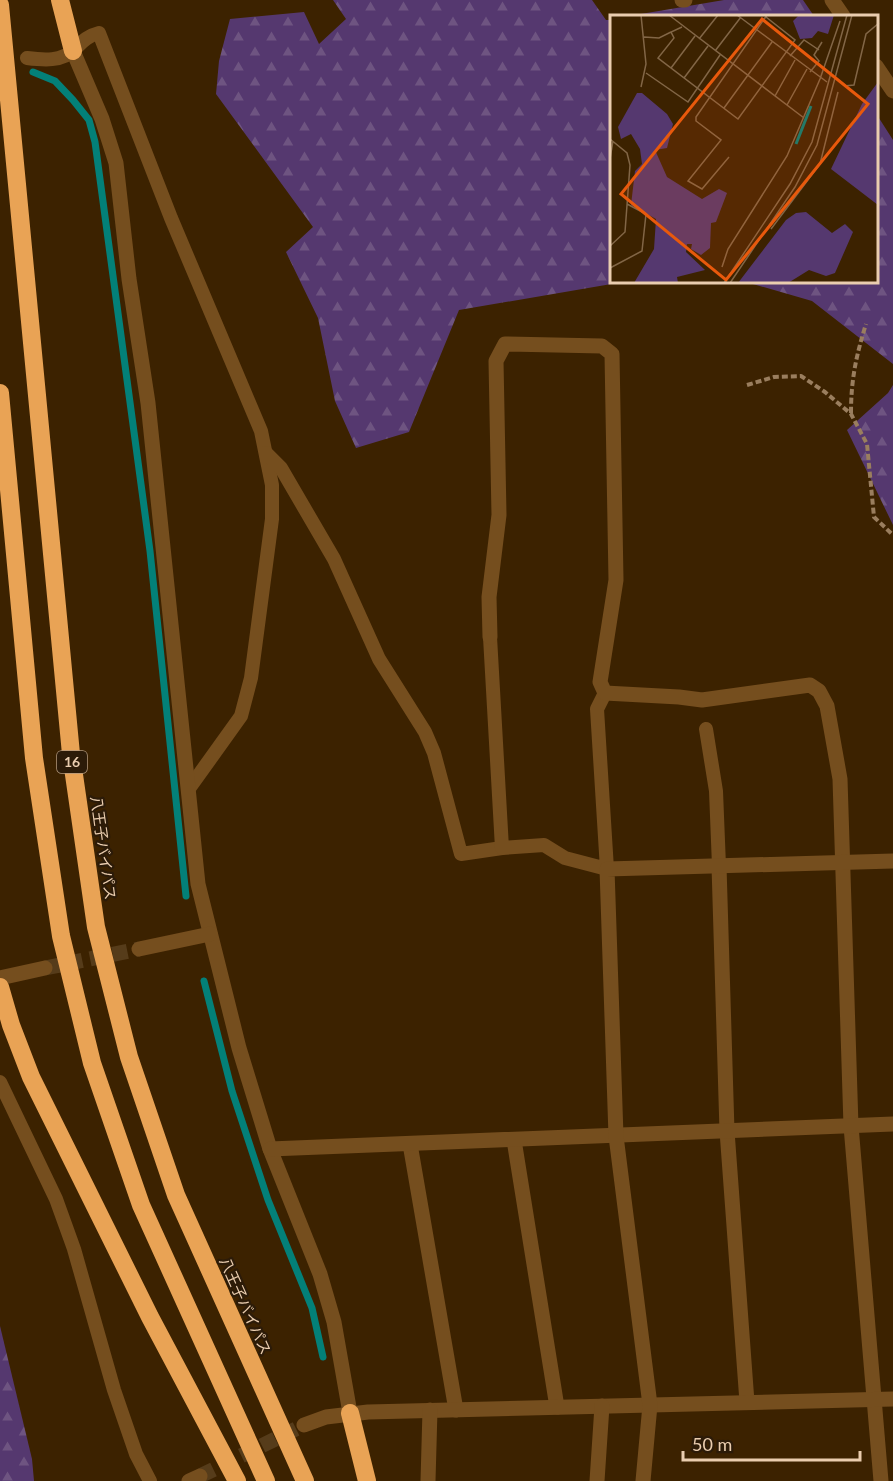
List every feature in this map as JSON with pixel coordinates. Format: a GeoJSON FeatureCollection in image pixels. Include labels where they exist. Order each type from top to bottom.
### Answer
{"type":"FeatureCollection","features":[{"type":"Feature","properties":{"kind":"highway"},"geometry":{"type":"LineString","coordinates":[[60,0],[73,51]]}},
{"type":"Feature","properties":{"kind":"highway","name":"八王子バイパス"},"geometry":{"type":"LineString","coordinates":[[0,5],[71,754],[96,927],[129,1057],[176,1195],[305,1481]]}},
{"type":"Feature","properties":{"kind":"highway","name":"16"},"geometry":{"type":"LineString","coordinates":[[0,393],[34,758],[61,936],[93,1063],[141,1204],[266,1481]]}},
{"type":"Feature","properties":{"kind":"highway"},"geometry":{"type":"LineString","coordinates":[[0,987],[11,1025],[31,1077],[150,1317],[237,1481]]}},
{"type":"Feature","properties":{"kind":"highway"},"geometry":{"type":"LineString","coordinates":[[350,1413],[367,1481]]}},
{"type":"Feature","properties":{"kind":"street"},"geometry":{"type":"LineString","coordinates":[[832,0],[842,15]]}},
{"type":"Feature","properties":{"kind":"street"},"geometry":{"type":"LineString","coordinates":[[73,51],[102,119],[116,163],[129,279],[148,403],[198,884],[239,1048],[270,1149],[320,1274],[334,1322],[350,1413]]}},
{"type":"Feature","properties":{"kind":"street"},"geometry":{"type":"LineString","coordinates":[[878,69],[893,91]]}},
{"type":"Feature","properties":{"kind":"street"},"geometry":{"type":"LineString","coordinates":[[490,637],[489,597],[499,515],[496,361],[505,344],[602,346],[612,354],[616,580],[600,682],[605,693],[679,697],[703,705],[810,685],[819,691],[827,706],[840,779],[851,1126],[881,1481]]}},
{"type":"Feature","properties":{"kind":"street"},"geometry":{"type":"LineString","coordinates":[[643,1481],[650,1404],[616,1136],[607,869],[893,861]]}},
{"type":"Feature","properties":{"kind":"street"},"geometry":{"type":"LineString","coordinates":[[719,866],[727,1131],[747,1402]]}},
{"type":"Feature","properties":{"kind":"street"},"geometry":{"type":"LineString","coordinates":[[139,949],[210,934]]}},
{"type":"Feature","properties":{"kind":"street"},"geometry":{"type":"LineString","coordinates":[[0,978],[45,969]]}},
{"type":"Feature","properties":{"kind":"street"},"geometry":{"type":"LineString","coordinates":[[270,1149],[893,1124]]}},
{"type":"Feature","properties":{"kind":"street"},"geometry":{"type":"LineString","coordinates":[[514,1140],[557,1407]]}},
{"type":"Feature","properties":{"kind":"street"},"geometry":{"type":"LineString","coordinates":[[410,1144],[456,1410]]}},
{"type":"Feature","properties":{"kind":"street"},"geometry":{"type":"LineString","coordinates":[[304,1425],[326,1417],[350,1413],[893,1399]]}},
{"type":"Feature","properties":{"kind":"street"},"geometry":{"type":"LineString","coordinates":[[597,1481],[602,1406]]}},
{"type":"Feature","properties":{"kind":"street"},"geometry":{"type":"LineString","coordinates":[[428,1481],[430,1410]]}},
{"type":"Feature","properties":{"kind":"lane"},"geometry":{"type":"LineString","coordinates":[[27,58],[45,61],[58,58],[73,51],[89,36],[99,33],[171,218],[261,431],[266,453],[272,485],[272,519],[251,678],[241,716],[188,790]]}},
{"type":"Feature","properties":{"kind":"lane"},"geometry":{"type":"LineString","coordinates":[[266,453],[281,468],[334,559],[379,660],[425,732],[434,753],[461,854],[544,845],[565,858],[607,869],[597,709],[605,693]]}},
{"type":"Feature","properties":{"kind":"lane"},"geometry":{"type":"LineString","coordinates":[[490,637],[502,848]]}},
{"type":"Feature","properties":{"kind":"lane"},"geometry":{"type":"LineString","coordinates":[[706,729],[716,791],[719,866]]}},
{"type":"Feature","properties":{"kind":"lane"},"geometry":{"type":"LineString","coordinates":[[0,1082],[56,1199],[77,1260],[114,1390],[136,1454],[150,1481]]}},
{"type":"Feature","properties":{"kind":"path"},"geometry":{"type":"LineString","coordinates":[[850,414],[855,357],[866,324]]}},
{"type":"Feature","properties":{"kind":"path"},"geometry":{"type":"LineString","coordinates":[[747,385],[774,377],[801,376],[825,392],[850,414],[867,444],[874,518],[893,535]]}},
{"type":"Feature","properties":{"kind":"green space"},"geometry":{"type":"Polygon","coordinates":[[[333,0],[592,0],[606,20],[610,20],[611,284],[459,310],[409,432],[356,448],[335,401],[318,318],[286,252],[313,227],[216,94],[219,61],[230,19],[304,12],[319,44],[346,19],[333,0]]]}},
{"type":"Feature","properties":{"kind":"green space"},"geometry":{"type":"Polygon","coordinates":[[[724,0],[803,0],[813,15],[635,15],[724,0]]]}},
{"type":"Feature","properties":{"kind":"green space"},"geometry":{"type":"Polygon","coordinates":[[[878,117],[893,140],[893,364],[812,301],[753,284],[878,284],[878,117]]]}},
{"type":"Feature","properties":{"kind":"green space"},"geometry":{"type":"Polygon","coordinates":[[[893,385],[893,525],[847,430],[888,393],[893,385]]]}},
{"type":"Feature","properties":{"kind":"green space"},"geometry":{"type":"Polygon","coordinates":[[[0,1326],[32,1459],[34,1481],[0,1481],[0,1326]]]}},
{"type":"Feature","properties":{"kind":"waterway"},"geometry":{"type":"LineString","coordinates":[[33,72],[55,81],[73,100],[89,120],[95,142],[150,551],[186,896]]}},
{"type":"Feature","properties":{"kind":"waterway"},"geometry":{"type":"LineString","coordinates":[[204,981],[232,1091],[268,1200],[312,1308],[323,1357]]}},
{"type":"Feature","properties":{"kind":"tunnel"},"geometry":{"type":"LineString","coordinates":[[45,968],[139,949]]}},
{"type":"Feature","properties":{"kind":"tunnel"},"geometry":{"type":"LineString","coordinates":[[200,1476],[304,1425]]}}]}
